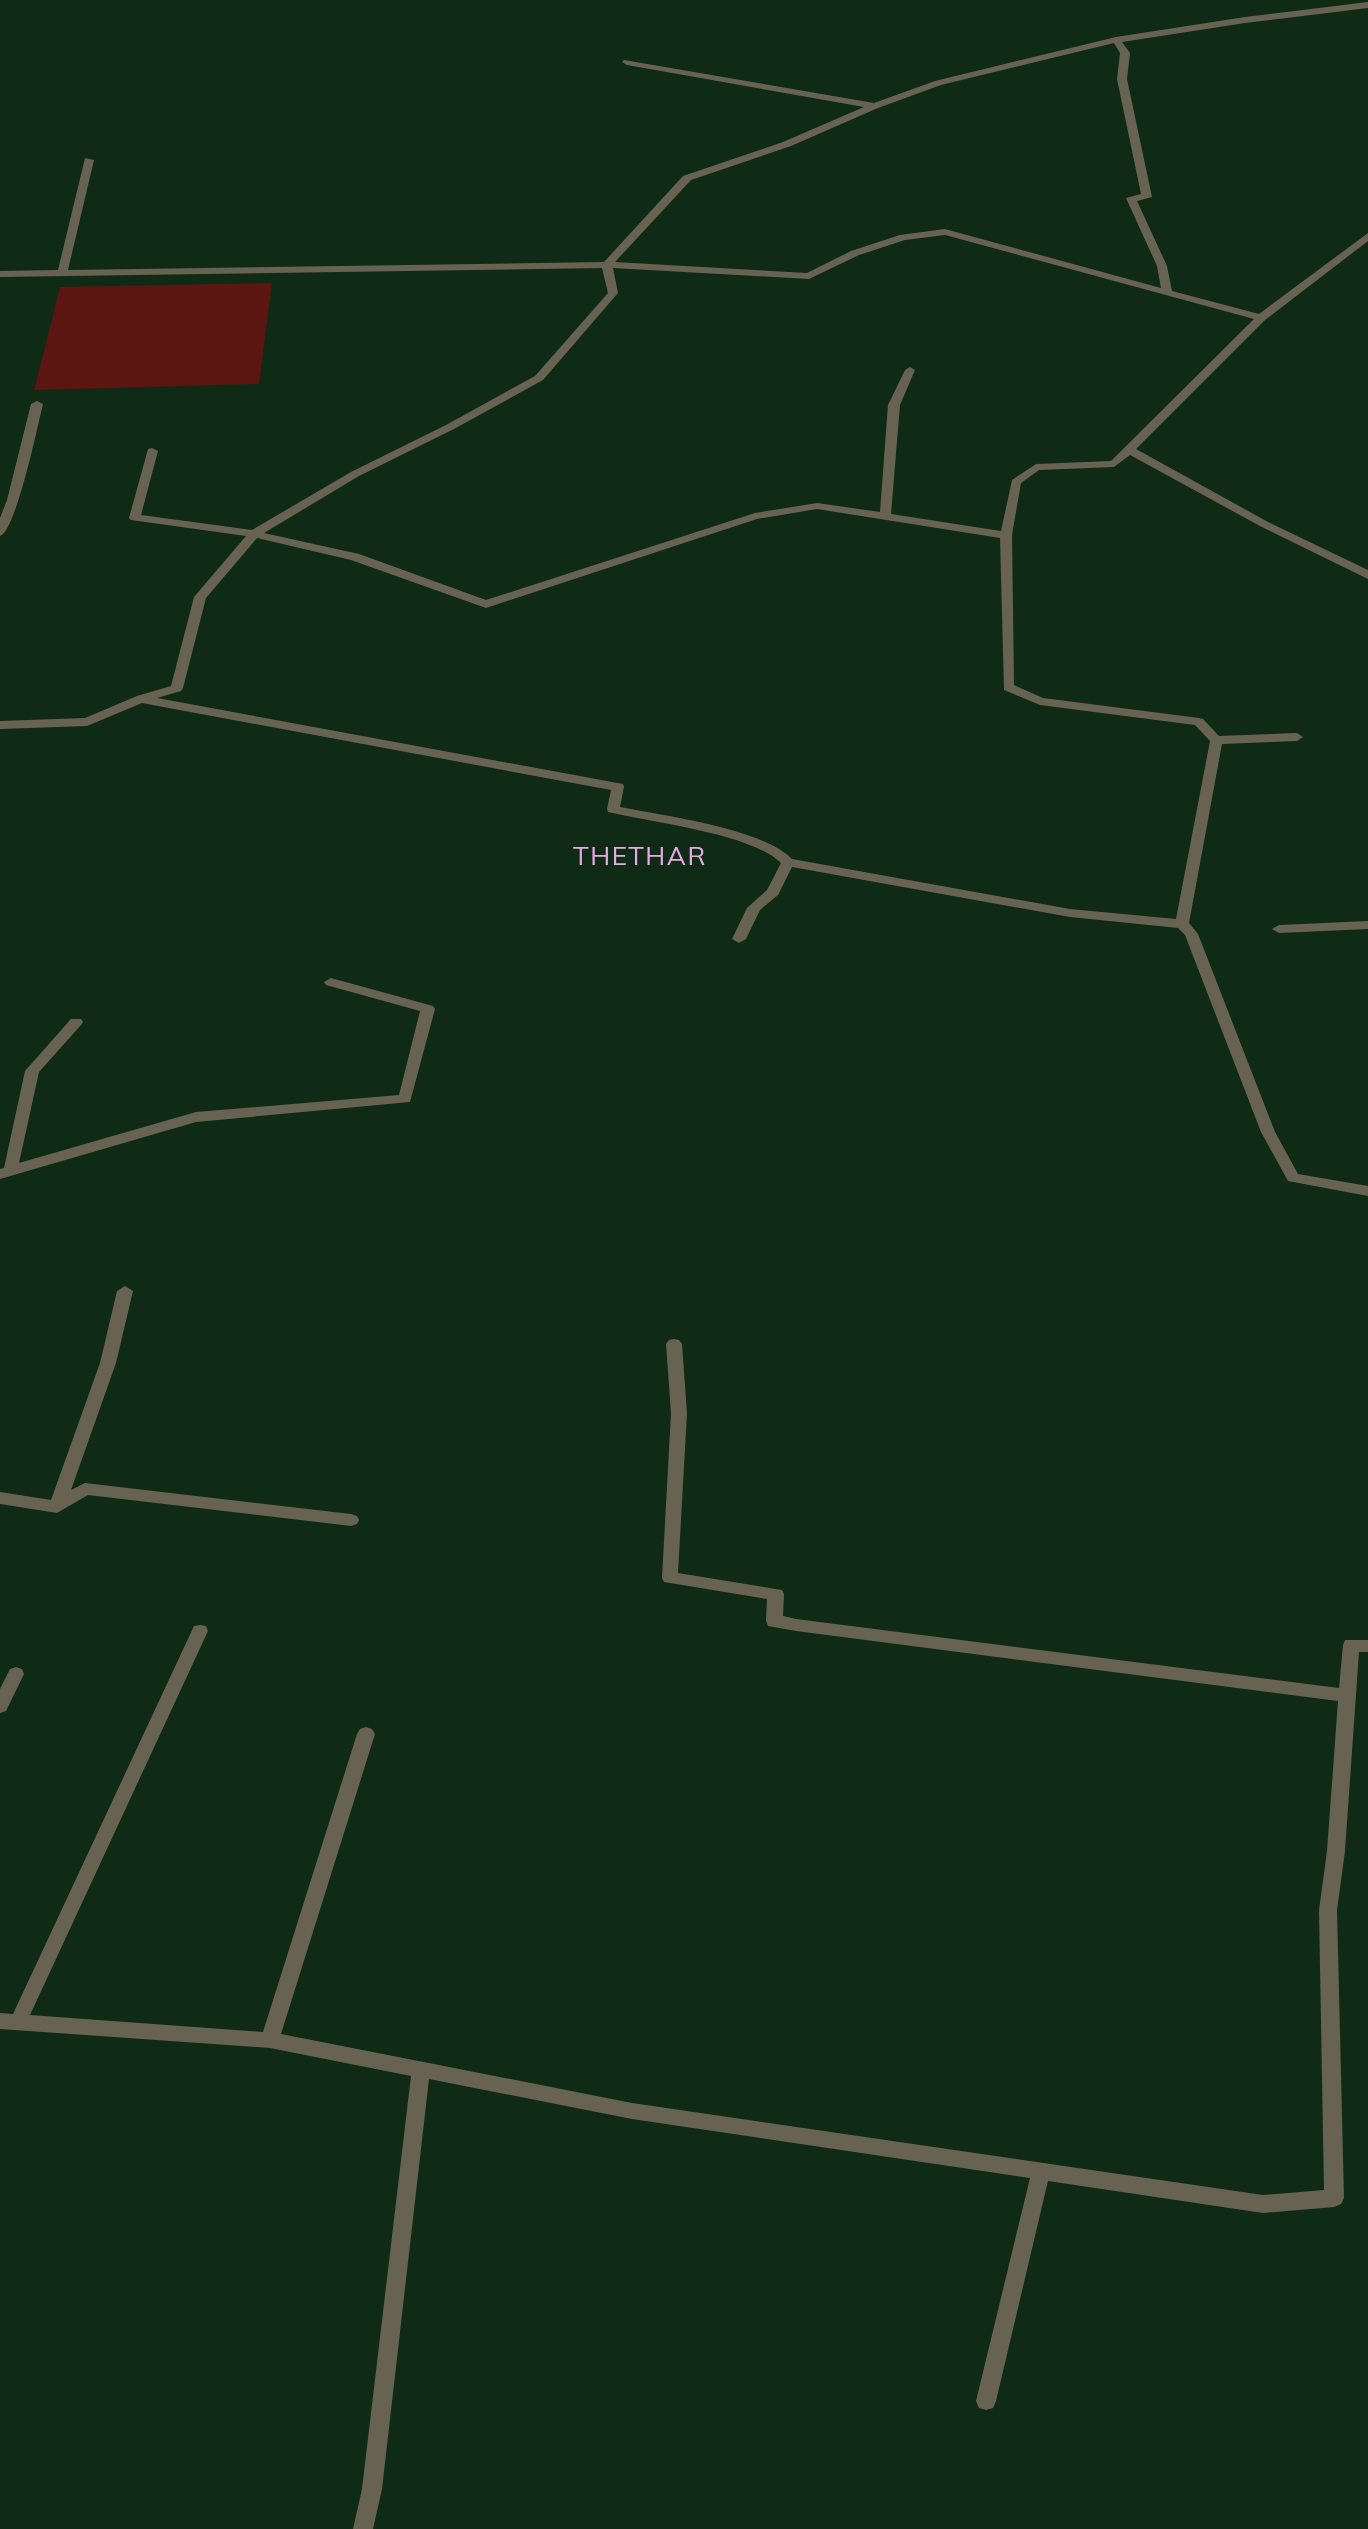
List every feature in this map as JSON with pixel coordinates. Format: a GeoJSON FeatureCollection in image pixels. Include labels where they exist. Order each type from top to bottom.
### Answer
{"type":"FeatureCollection","features":[{"type":"Feature","properties":{"kind":"street"},"geometry":{"type":"LineString","coordinates":[[607,265],[687,178],[787,144],[875,106],[938,83],[1116,40],[1245,20],[1368,5]]}},
{"type":"Feature","properties":{"kind":"street"},"geometry":{"type":"LineString","coordinates":[[1116,40],[1125,53],[1122,79],[1148,197],[1131,198],[1162,266],[1167,291]]}},
{"type":"Feature","properties":{"kind":"street"},"geometry":{"type":"LineString","coordinates":[[627,62],[875,106]]}},
{"type":"Feature","properties":{"kind":"street"},"geometry":{"type":"LineString","coordinates":[[62,274],[89,160]]}},
{"type":"Feature","properties":{"kind":"street"},"geometry":{"type":"LineString","coordinates":[[0,274],[607,265],[809,276],[855,254],[903,237],[945,232],[1261,318]]}},
{"type":"Feature","properties":{"kind":"street"},"geometry":{"type":"LineString","coordinates":[[1297,738],[1216,740],[1199,722],[1040,701],[1008,687],[1006,535],[1016,482],[1036,467],[1114,464],[1261,318],[1368,236]]}},
{"type":"Feature","properties":{"kind":"street"},"geometry":{"type":"LineString","coordinates":[[0,725],[87,722],[141,699],[177,688],[200,597],[254,534],[355,474],[539,378],[613,293],[607,265]]}},
{"type":"Feature","properties":{"kind":"street"},"geometry":{"type":"LineString","coordinates":[[885,517],[894,405],[910,370]]}},
{"type":"Feature","properties":{"kind":"street"},"geometry":{"type":"LineString","coordinates":[[0,532],[13,500],[37,404]]}},
{"type":"Feature","properties":{"kind":"street"},"geometry":{"type":"LineString","coordinates":[[152,450],[135,518],[254,534],[355,557],[486,604],[755,516],[817,506],[1006,535]]}},
{"type":"Feature","properties":{"kind":"street"},"geometry":{"type":"LineString","coordinates":[[1129,450],[1264,524],[1368,575]]}},
{"type":"Feature","properties":{"kind":"street"},"geometry":{"type":"LineString","coordinates":[[141,699],[618,787],[613,809],[730,834],[778,852],[788,862],[1070,913],[1182,924],[1191,934],[1268,1132],[1293,1178],[1368,1191]]}},
{"type":"Feature","properties":{"kind":"street"},"geometry":{"type":"LineString","coordinates":[[1182,924],[1216,740]]}},
{"type":"Feature","properties":{"kind":"street"},"geometry":{"type":"LineString","coordinates":[[739,939],[754,908],[773,892],[788,862]]}},
{"type":"Feature","properties":{"kind":"street"},"geometry":{"type":"LineString","coordinates":[[1279,929],[1368,925]]}},
{"type":"Feature","properties":{"kind":"street"},"geometry":{"type":"LineString","coordinates":[[5,1173],[195,1117],[405,1099],[428,1009],[331,982]]}},
{"type":"Feature","properties":{"kind":"street"},"geometry":{"type":"LineString","coordinates":[[5,1173],[32,1071],[75,1022]]}},
{"type":"Feature","properties":{"kind":"street"},"geometry":{"type":"LineString","coordinates":[[57,1507],[108,1363],[125,1291]]}},
{"type":"Feature","properties":{"kind":"street"},"geometry":{"type":"LineString","coordinates":[[674,1344],[679,1413],[670,1578],[776,1594],[774,1621],[796,1625],[1346,1695]]}},
{"type":"Feature","properties":{"kind":"street"},"geometry":{"type":"LineString","coordinates":[[0,1498],[57,1507],[85,1489],[351,1520]]}},
{"type":"Feature","properties":{"kind":"street"},"geometry":{"type":"LineString","coordinates":[[200,1631],[9,2021],[270,2040],[632,2111],[1263,2204],[1334,2198],[1328,1910],[1336,1851],[1351,1645],[1368,1646]]}},
{"type":"Feature","properties":{"kind":"street"},"geometry":{"type":"LineString","coordinates":[[0,1706],[16,1674]]}},
{"type":"Feature","properties":{"kind":"street"},"geometry":{"type":"LineString","coordinates":[[270,2040],[366,1734]]}},
{"type":"Feature","properties":{"kind":"street"},"geometry":{"type":"LineString","coordinates":[[363,2529],[372,2488],[421,2069]]}},
{"type":"Feature","properties":{"kind":"street"},"geometry":{"type":"LineString","coordinates":[[986,2401],[1041,2171]]}},
{"type":"Feature","properties":{"kind":"shaded area"},"geometry":{"type":"Polygon","coordinates":[[[272,283],[259,384],[34,390],[60,287],[272,283]]]}},
{"type":"Feature","properties":{"kind":"district","name":"THETHAR"},"geometry":{"type":"Point","coordinates":[640,855]}}]}
